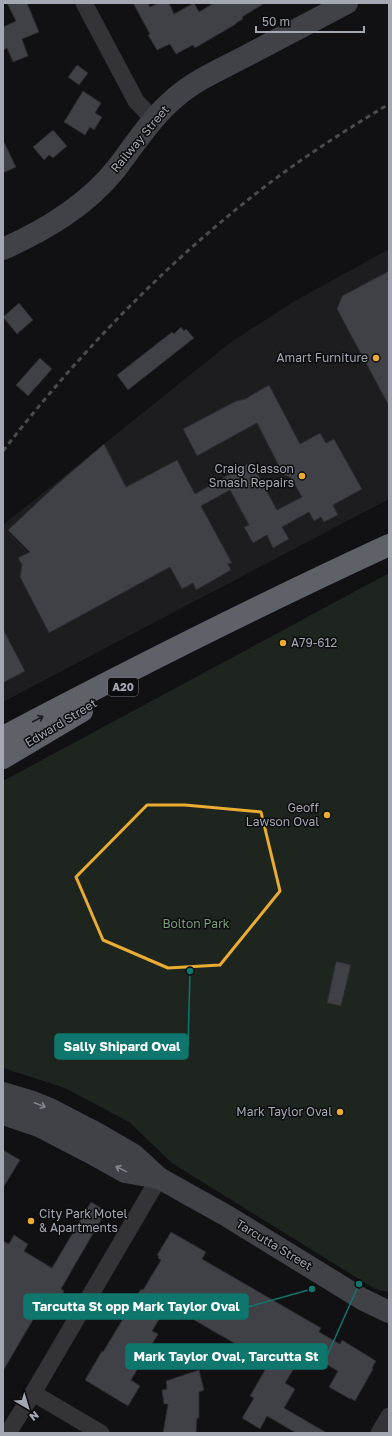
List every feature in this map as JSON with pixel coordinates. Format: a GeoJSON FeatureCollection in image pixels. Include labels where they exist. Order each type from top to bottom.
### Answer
{"type":"FeatureCollection","features":[{"type":"Feature","properties":{"kind":"highway","name":"Edward Street"},"geometry":{"type":"LineString","coordinates":[[308,583],[389,532]]}},
{"type":"Feature","properties":{"kind":"highway","name":"Edward Street"},"geometry":{"type":"LineString","coordinates":[[3,737],[243,615],[389,545]]}},
{"type":"Feature","properties":{"kind":"highway","name":"Edward Street"},"geometry":{"type":"LineString","coordinates":[[3,758],[243,615]]}},
{"type":"Feature","properties":{"kind":"street"},"geometry":{"type":"LineString","coordinates":[[84,3],[136,102],[154,120]]}},
{"type":"Feature","properties":{"kind":"street","name":"Railway Street"},"geometry":{"type":"LineString","coordinates":[[3,249],[50,225],[72,211],[95,192],[166,106],[192,85],[347,3]]}},
{"type":"Feature","properties":{"kind":"street","name":"Tarcutta Street"},"geometry":{"type":"LineString","coordinates":[[3,1093],[30,1101],[66,1128],[94,1143],[134,1154],[159,1178],[227,1216],[362,1299],[389,1312]]}},
{"type":"Feature","properties":{"kind":"street","name":"Tarcutta Street"},"geometry":{"type":"LineString","coordinates":[[3,1114],[39,1126],[66,1128]]}},
{"type":"Feature","properties":{"kind":"street"},"geometry":{"type":"LineString","coordinates":[[8,1433],[159,1178]]}},
{"type":"Feature","properties":{"kind":"street"},"geometry":{"type":"LineString","coordinates":[[33,1393],[101,1433]]}},
{"type":"Feature","properties":{"kind":"street"},"geometry":{"type":"LineString","coordinates":[[379,1433],[389,1416]]}},
{"type":"Feature","properties":{"kind":"highlighted area"},"geometry":{"type":"Polygon","coordinates":[[[147,805],[185,805],[261,812],[280,891],[220,965],[168,968],[103,940],[76,877],[147,805]]]}},
{"type":"Feature","properties":{"kind":"shaded area"},"geometry":{"type":"Polygon","coordinates":[[[389,249],[389,499],[3,702],[3,525],[231,342],[293,302],[389,249]]]}},
{"type":"Feature","properties":{"kind":"green space","name":"Bolton Park"},"geometry":{"type":"Polygon","coordinates":[[[389,573],[389,1292],[375,1289],[172,1163],[129,1122],[65,1088],[3,1068],[3,781],[389,573]]]}},
{"type":"Feature","properties":{"kind":"building"},"geometry":{"type":"Polygon","coordinates":[[[7,3],[27,3],[39,32],[22,39],[28,56],[13,62],[7,48],[3,50],[3,27],[16,21],[7,3]]]}},
{"type":"Feature","properties":{"kind":"building"},"geometry":{"type":"Polygon","coordinates":[[[133,3],[148,3],[150,7],[158,3],[169,3],[174,14],[194,3],[199,12],[214,3],[265,3],[242,17],[243,19],[236,24],[195,48],[193,45],[176,54],[170,44],[157,50],[133,3]]]}},
{"type":"Feature","properties":{"kind":"building"},"geometry":{"type":"Polygon","coordinates":[[[77,65],[88,73],[79,85],[68,77],[77,65]]]}},
{"type":"Feature","properties":{"kind":"building"},"geometry":{"type":"Polygon","coordinates":[[[83,91],[101,103],[95,113],[102,117],[94,130],[90,127],[85,135],[64,122],[83,91]]]}},
{"type":"Feature","properties":{"kind":"building"},"geometry":{"type":"Polygon","coordinates":[[[53,130],[67,146],[53,158],[49,155],[44,160],[33,147],[53,130]]]}},
{"type":"Feature","properties":{"kind":"building"},"geometry":{"type":"Polygon","coordinates":[[[3,140],[16,167],[3,173],[3,140]]]}},
{"type":"Feature","properties":{"kind":"building","name":"Amart Furniture"},"geometry":{"type":"Polygon","coordinates":[[[389,271],[389,406],[337,309],[342,296],[389,271]]]}},
{"type":"Feature","properties":{"kind":"building"},"geometry":{"type":"Polygon","coordinates":[[[19,303],[33,320],[17,334],[3,317],[19,303]]]}},
{"type":"Feature","properties":{"kind":"building"},"geometry":{"type":"Polygon","coordinates":[[[181,327],[184,331],[186,329],[194,338],[128,390],[117,375],[172,332],[174,334],[181,327]]]}},
{"type":"Feature","properties":{"kind":"building"},"geometry":{"type":"Polygon","coordinates":[[[40,358],[52,369],[28,396],[16,385],[40,358]]]}},
{"type":"Feature","properties":{"kind":"building"},"geometry":{"type":"Polygon","coordinates":[[[269,385],[300,444],[320,433],[326,443],[334,439],[362,489],[333,505],[338,515],[324,522],[321,517],[314,521],[309,512],[282,527],[289,539],[273,548],[267,535],[253,543],[244,527],[249,525],[230,490],[201,506],[232,563],[228,564],[231,570],[196,590],[193,583],[182,589],[170,567],[49,633],[20,577],[22,565],[18,558],[30,552],[8,530],[55,486],[104,444],[126,487],[177,460],[195,494],[251,462],[277,510],[302,497],[291,478],[283,474],[257,423],[197,456],[183,429],[236,401],[245,399],[269,385]]]}},
{"type":"Feature","properties":{"kind":"building"},"geometry":{"type":"Polygon","coordinates":[[[3,629],[25,671],[3,683],[3,629]]]}},
{"type":"Feature","properties":{"kind":"building"},"geometry":{"type":"Polygon","coordinates":[[[336,961],[351,965],[341,1006],[327,1003],[336,961]]]}},
{"type":"Feature","properties":{"kind":"building"},"geometry":{"type":"Polygon","coordinates":[[[3,1150],[20,1160],[3,1188],[3,1150]]]}},
{"type":"Feature","properties":{"kind":"building"},"geometry":{"type":"Polygon","coordinates":[[[91,1202],[106,1211],[61,1289],[64,1291],[56,1305],[45,1299],[3,1371],[3,1241],[9,1244],[14,1235],[28,1244],[24,1251],[52,1268],[91,1202]]]}},
{"type":"Feature","properties":{"kind":"building"},"geometry":{"type":"Polygon","coordinates":[[[171,1232],[206,1252],[202,1259],[321,1328],[319,1332],[340,1344],[342,1340],[376,1361],[355,1401],[329,1387],[338,1371],[304,1352],[285,1383],[295,1389],[284,1408],[327,1433],[296,1433],[267,1416],[260,1429],[242,1418],[254,1398],[250,1396],[269,1363],[194,1320],[201,1307],[179,1295],[170,1310],[166,1308],[152,1331],[158,1334],[131,1380],[140,1386],[128,1406],[85,1380],[141,1289],[143,1290],[161,1260],[157,1255],[171,1232]]]}},
{"type":"Feature","properties":{"kind":"building"},"geometry":{"type":"Polygon","coordinates":[[[199,1370],[204,1390],[199,1392],[199,1418],[197,1418],[196,1433],[163,1433],[168,1404],[164,1404],[162,1390],[167,1389],[166,1381],[199,1370]]]}},
{"type":"Feature","properties":{"kind":"railway"},"geometry":{"type":"LineString","coordinates":[[3,451],[62,379],[93,345],[125,311],[192,247],[263,188],[294,165],[389,104]]}},
{"type":"Feature","properties":{"kind":"place","name":"Amart Furniture"},"geometry":{"type":"Point","coordinates":[376,358]}},
{"type":"Feature","properties":{"kind":"place","name":"Craig Glasson Smash Repairs"},"geometry":{"type":"Point","coordinates":[302,476]}},
{"type":"Feature","properties":{"kind":"place","name":"A79-612"},"geometry":{"type":"Point","coordinates":[283,643]}},
{"type":"Feature","properties":{"kind":"place","name":"Geoff Lawson Oval"},"geometry":{"type":"Point","coordinates":[327,815]}},
{"type":"Feature","properties":{"kind":"place","name":"Sally Shipard Oval"},"geometry":{"type":"Point","coordinates":[190,971]}},
{"type":"Feature","properties":{"kind":"place","name":"Mark Taylor Oval"},"geometry":{"type":"Point","coordinates":[340,1112]}},
{"type":"Feature","properties":{"kind":"place","name":"City Park Motel & Apartments"},"geometry":{"type":"Point","coordinates":[31,1221]}},
{"type":"Feature","properties":{"kind":"place","name":"Mark Taylor Oval, Tarcutta St"},"geometry":{"type":"Point","coordinates":[359,1284]}},
{"type":"Feature","properties":{"kind":"place","name":"Tarcutta St opp Mark Taylor Oval"},"geometry":{"type":"Point","coordinates":[312,1289]}}]}
